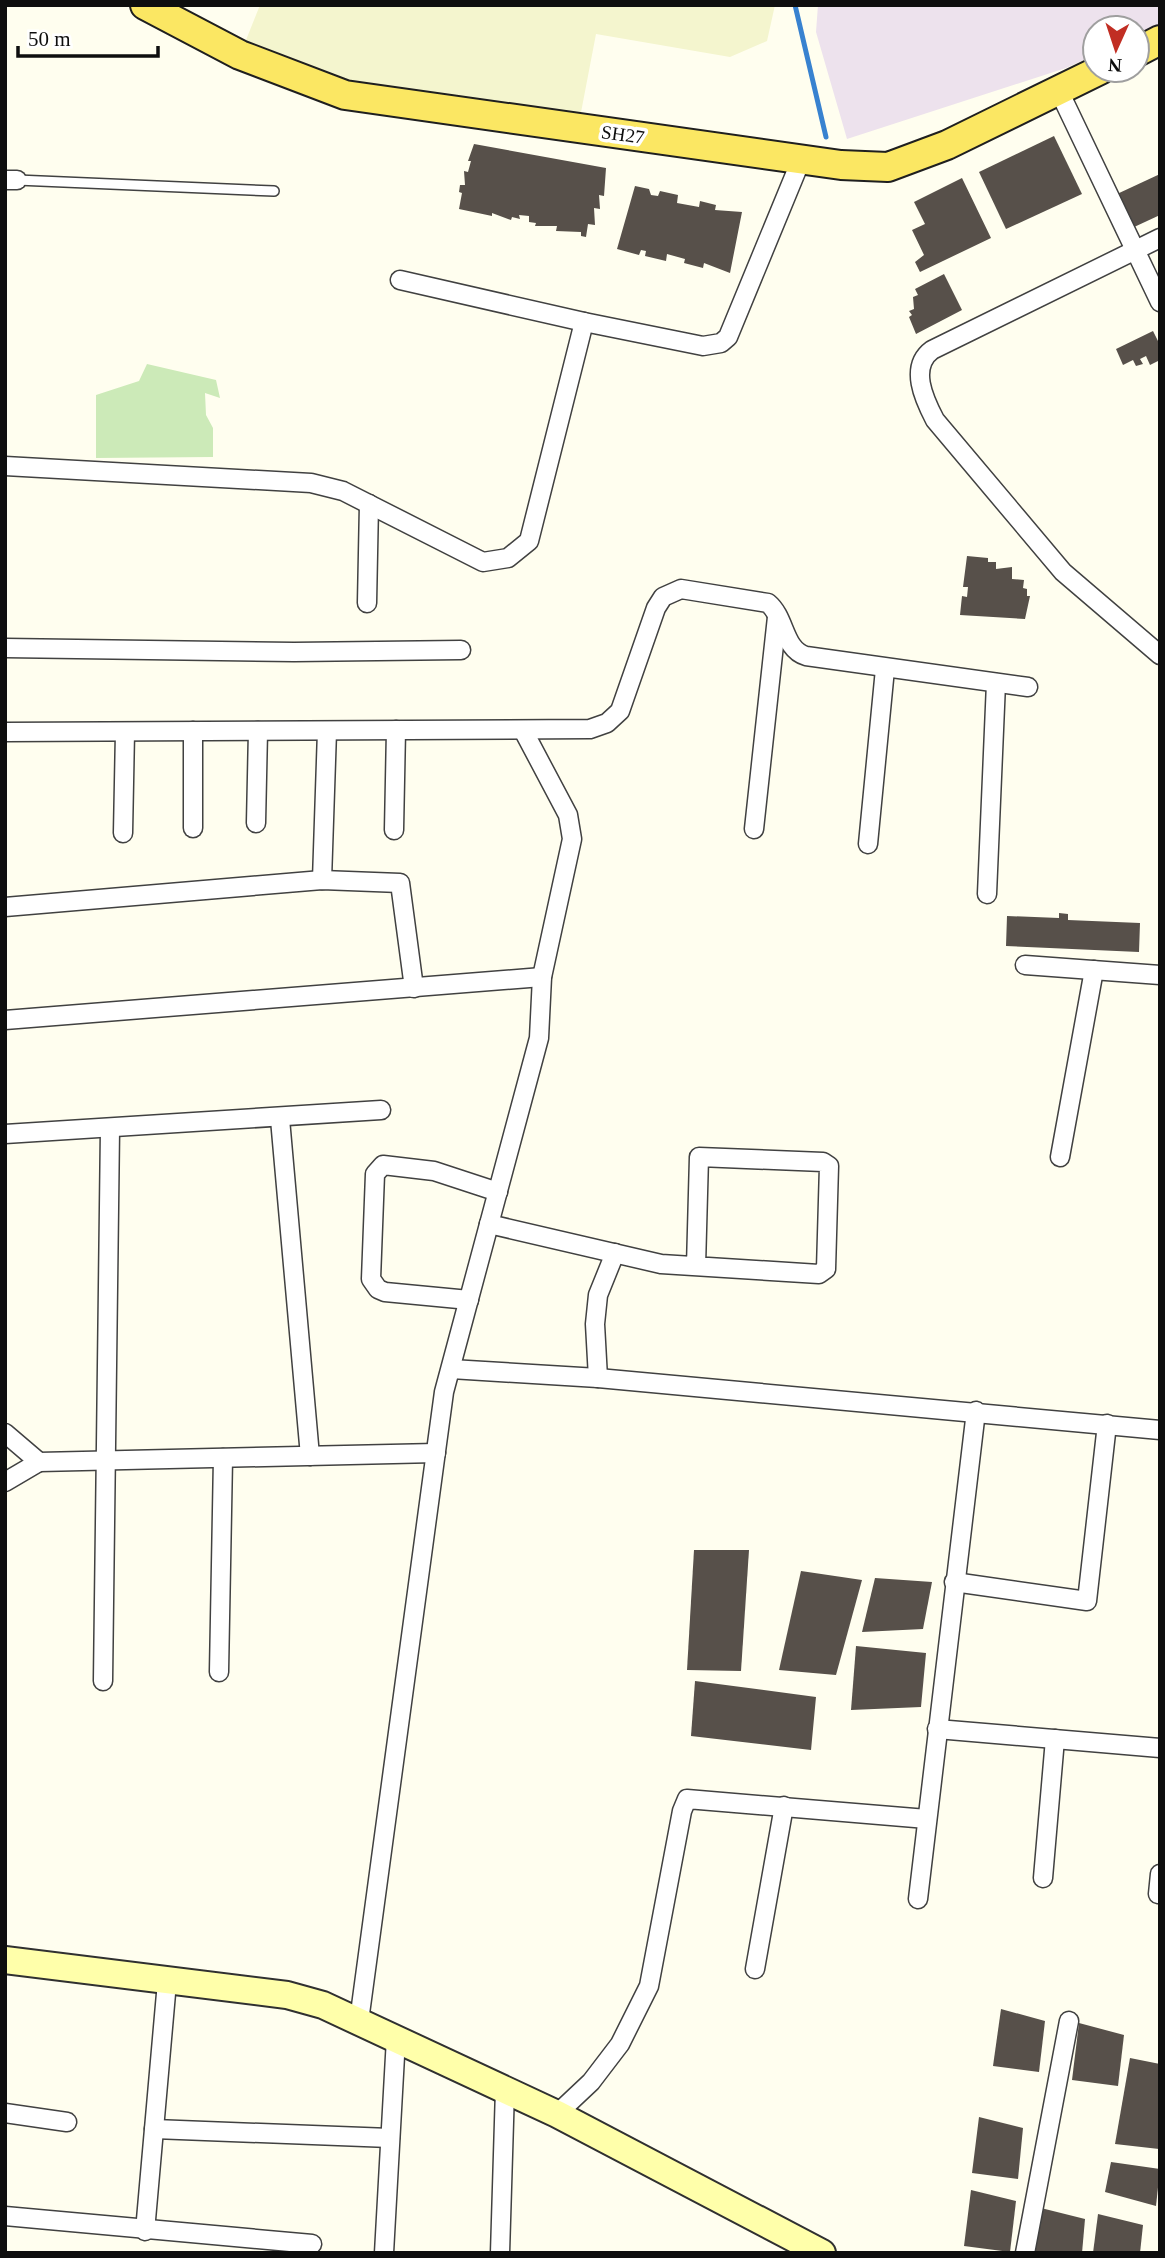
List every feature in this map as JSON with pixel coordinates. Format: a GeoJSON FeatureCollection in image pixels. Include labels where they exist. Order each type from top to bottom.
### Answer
{"type":"FeatureCollection","features":[{"type":"Feature","properties":{"kind":"main road","name":"SH27"},"geometry":{"type":"LineString","coordinates":[[145,5],[240,55],[345,94],[801,160],[888,167],[947,145],[1081,80]]}},
{"type":"Feature","properties":{"kind":"street"},"geometry":{"type":"LineString","coordinates":[[1059,91],[1160,302]]}},
{"type":"Feature","properties":{"kind":"street"},"geometry":{"type":"LineString","coordinates":[[400,280],[703,346],[721,343],[728,337],[801,160]]}},
{"type":"Feature","properties":{"kind":"street"},"geometry":{"type":"LineString","coordinates":[[1160,238],[932,350],[922,357],[920,376],[922,392],[935,420],[1063,572],[1160,654]]}},
{"type":"Feature","properties":{"kind":"street"},"geometry":{"type":"LineString","coordinates":[[5,466],[300,482],[344,491],[483,562],[497,562],[519,552],[529,541],[584,322]]}},
{"type":"Feature","properties":{"kind":"street"},"geometry":{"type":"LineString","coordinates":[[367,603],[369,504]]}},
{"type":"Feature","properties":{"kind":"street"},"geometry":{"type":"LineString","coordinates":[[5,732],[590,729],[614,718],[623,704],[656,608],[669,593],[687,589],[762,601],[772,606],[798,654],[885,669],[1028,687]]}},
{"type":"Feature","properties":{"kind":"street"},"geometry":{"type":"LineString","coordinates":[[754,829],[777,613]]}},
{"type":"Feature","properties":{"kind":"street"},"geometry":{"type":"LineString","coordinates":[[5,648],[294,652],[461,650]]}},
{"type":"Feature","properties":{"kind":"street"},"geometry":{"type":"LineString","coordinates":[[867,844],[885,669]]}},
{"type":"Feature","properties":{"kind":"street"},"geometry":{"type":"LineString","coordinates":[[987,894],[996,683]]}},
{"type":"Feature","properties":{"kind":"street"},"geometry":{"type":"LineString","coordinates":[[394,830],[396,730]]}},
{"type":"Feature","properties":{"kind":"street"},"geometry":{"type":"LineString","coordinates":[[359,2021],[436,1454],[451,1369],[539,1038],[542,977],[571,850],[572,826],[523,730]]}},
{"type":"Feature","properties":{"kind":"street"},"geometry":{"type":"LineString","coordinates":[[192,828],[193,731]]}},
{"type":"Feature","properties":{"kind":"street"},"geometry":{"type":"LineString","coordinates":[[256,823],[258,731]]}},
{"type":"Feature","properties":{"kind":"street"},"geometry":{"type":"LineString","coordinates":[[322,880],[327,731]]}},
{"type":"Feature","properties":{"kind":"street"},"geometry":{"type":"LineString","coordinates":[[123,833],[125,732]]}},
{"type":"Feature","properties":{"kind":"street"},"geometry":{"type":"LineString","coordinates":[[5,908],[322,880],[400,883],[414,988]]}},
{"type":"Feature","properties":{"kind":"street"},"geometry":{"type":"LineString","coordinates":[[1025,965],[1160,975]]}},
{"type":"Feature","properties":{"kind":"street"},"geometry":{"type":"LineString","coordinates":[[1060,1157],[1094,970]]}},
{"type":"Feature","properties":{"kind":"street"},"geometry":{"type":"LineString","coordinates":[[5,1020],[542,977]]}},
{"type":"Feature","properties":{"kind":"street"},"geometry":{"type":"LineString","coordinates":[[5,1135],[280,1119],[381,1110]]}},
{"type":"Feature","properties":{"kind":"street"},"geometry":{"type":"LineString","coordinates":[[280,1119],[310,1456]]}},
{"type":"Feature","properties":{"kind":"street"},"geometry":{"type":"LineString","coordinates":[[103,1681],[110,1129]]}},
{"type":"Feature","properties":{"kind":"street"},"geometry":{"type":"LineString","coordinates":[[489,1224],[662,1264],[695,1266],[823,1272],[826,1269],[829,1166],[823,1162],[699,1157],[695,1266]]}},
{"type":"Feature","properties":{"kind":"street"},"geometry":{"type":"LineString","coordinates":[[469,1300],[385,1292],[374,1285],[371,1279],[375,1174],[383,1165],[423,1168],[498,1192]]}},
{"type":"Feature","properties":{"kind":"street"},"geometry":{"type":"LineString","coordinates":[[598,1378],[598,1295],[615,1253]]}},
{"type":"Feature","properties":{"kind":"street"},"geometry":{"type":"LineString","coordinates":[[451,1369],[598,1378],[1160,1430]]}},
{"type":"Feature","properties":{"kind":"street"},"geometry":{"type":"LineString","coordinates":[[918,1899],[976,1411]]}},
{"type":"Feature","properties":{"kind":"street"},"geometry":{"type":"LineString","coordinates":[[954,1582],[1087,1601],[1107,1424]]}},
{"type":"Feature","properties":{"kind":"street"},"geometry":{"type":"LineString","coordinates":[[5,1433],[39,1462]]}},
{"type":"Feature","properties":{"kind":"street"},"geometry":{"type":"LineString","coordinates":[[5,1482],[39,1462],[436,1454]]}},
{"type":"Feature","properties":{"kind":"street"},"geometry":{"type":"LineString","coordinates":[[219,1672],[223,1458]]}},
{"type":"Feature","properties":{"kind":"street"},"geometry":{"type":"LineString","coordinates":[[937,1729],[1160,1748]]}},
{"type":"Feature","properties":{"kind":"street"},"geometry":{"type":"LineString","coordinates":[[1043,1878],[1055,1739]]}},
{"type":"Feature","properties":{"kind":"street"},"geometry":{"type":"LineString","coordinates":[[557,2113],[591,2082],[620,2043],[649,1986],[682,1811],[687,1799],[927,1819]]}},
{"type":"Feature","properties":{"kind":"street"},"geometry":{"type":"LineString","coordinates":[[755,1969],[784,1806]]}},
{"type":"Feature","properties":{"kind":"street"},"geometry":{"type":"LineString","coordinates":[[1158,1894],[1160,1874]]}},
{"type":"Feature","properties":{"kind":"street"},"geometry":{"type":"LineString","coordinates":[[5,1960],[287,1995],[323,2005],[557,2113],[822,2253]]}},
{"type":"Feature","properties":{"kind":"street"},"geometry":{"type":"LineString","coordinates":[[145,2231],[167,1982]]}},
{"type":"Feature","properties":{"kind":"street"},"geometry":{"type":"LineString","coordinates":[[1025,2253],[1069,2021]]}},
{"type":"Feature","properties":{"kind":"street"},"geometry":{"type":"LineString","coordinates":[[384,2253],[396,2038]]}},
{"type":"Feature","properties":{"kind":"street"},"geometry":{"type":"LineString","coordinates":[[500,2253],[505,2089]]}},
{"type":"Feature","properties":{"kind":"street"},"geometry":{"type":"LineString","coordinates":[[5,2113],[67,2122]]}},
{"type":"Feature","properties":{"kind":"street"},"geometry":{"type":"LineString","coordinates":[[153,2129],[390,2138]]}},
{"type":"Feature","properties":{"kind":"street"},"geometry":{"type":"LineString","coordinates":[[5,2216],[277,2247],[312,2244]]}},
{"type":"Feature","properties":{"kind":"lane"},"geometry":{"type":"LineString","coordinates":[[11,180],[274,191]]}},
{"type":"Feature","properties":{"kind":"shaded area"},"geometry":{"type":"Polygon","coordinates":[[[818,5],[1160,5],[1160,27],[1151,31],[1151,14],[1081,14],[1081,61],[847,139],[816,32],[818,5]]]}},
{"type":"Feature","properties":{"kind":"green space"},"geometry":{"type":"Polygon","coordinates":[[[260,5],[775,5],[767,41],[730,57],[596,34],[578,128],[345,95],[240,55],[260,5]]]}},
{"type":"Feature","properties":{"kind":"green space"},"geometry":{"type":"Polygon","coordinates":[[[147,364],[216,380],[220,398],[205,393],[206,415],[213,428],[213,457],[96,458],[96,395],[139,381],[147,364]]]}},
{"type":"Feature","properties":{"kind":"building"},"geometry":{"type":"Polygon","coordinates":[[[1054,136],[1082,194],[1006,229],[979,172],[1054,136]]]}},
{"type":"Feature","properties":{"kind":"building"},"geometry":{"type":"Polygon","coordinates":[[[474,144],[606,168],[604,196],[599,195],[600,209],[594,208],[595,225],[588,224],[586,237],[581,236],[581,232],[556,231],[557,226],[535,226],[536,223],[529,222],[529,216],[519,215],[520,219],[512,217],[511,220],[492,213],[492,216],[459,209],[462,193],[459,192],[460,185],[465,185],[464,171],[468,172],[471,161],[468,161],[474,144]]]}},
{"type":"Feature","properties":{"kind":"building"},"geometry":{"type":"Polygon","coordinates":[[[1160,174],[1160,215],[1132,228],[1117,194],[1160,174]]]}},
{"type":"Feature","properties":{"kind":"building"},"geometry":{"type":"Polygon","coordinates":[[[962,178],[991,238],[920,272],[915,262],[924,255],[912,230],[925,224],[914,202],[962,178]]]}},
{"type":"Feature","properties":{"kind":"building"},"geometry":{"type":"Polygon","coordinates":[[[635,186],[649,189],[651,195],[658,196],[660,191],[678,195],[677,203],[699,207],[700,201],[716,205],[715,210],[742,212],[730,273],[704,263],[703,268],[684,263],[685,259],[667,254],[666,261],[645,256],[646,251],[641,250],[639,255],[617,249],[635,186]]]}},
{"type":"Feature","properties":{"kind":"building"},"geometry":{"type":"Polygon","coordinates":[[[944,274],[962,310],[916,334],[909,317],[912,315],[909,311],[914,309],[913,297],[918,295],[915,289],[944,274]]]}},
{"type":"Feature","properties":{"kind":"building"},"geometry":{"type":"Polygon","coordinates":[[[1153,331],[1160,345],[1160,360],[1150,365],[1146,356],[1140,359],[1143,364],[1136,366],[1133,360],[1123,365],[1116,349],[1153,331]]]}},
{"type":"Feature","properties":{"kind":"building"},"geometry":{"type":"Polygon","coordinates":[[[967,556],[988,558],[988,562],[996,562],[996,569],[1012,567],[1012,579],[1024,580],[1023,588],[1027,589],[1027,596],[1030,596],[1025,619],[960,615],[962,596],[967,597],[968,587],[963,587],[967,556]]]}},
{"type":"Feature","properties":{"kind":"building"},"geometry":{"type":"Polygon","coordinates":[[[1059,913],[1068,914],[1068,920],[1140,923],[1139,952],[1006,946],[1007,916],[1059,918],[1059,913]]]}},
{"type":"Feature","properties":{"kind":"building"},"geometry":{"type":"Polygon","coordinates":[[[694,1550],[749,1550],[741,1671],[687,1670],[694,1550]]]}},
{"type":"Feature","properties":{"kind":"building"},"geometry":{"type":"Polygon","coordinates":[[[801,1571],[862,1580],[836,1675],[779,1670],[801,1571]]]}},
{"type":"Feature","properties":{"kind":"building"},"geometry":{"type":"Polygon","coordinates":[[[875,1578],[932,1582],[923,1629],[862,1632],[875,1578]]]}},
{"type":"Feature","properties":{"kind":"building"},"geometry":{"type":"Polygon","coordinates":[[[856,1646],[926,1653],[921,1707],[851,1710],[856,1646]]]}},
{"type":"Feature","properties":{"kind":"building"},"geometry":{"type":"Polygon","coordinates":[[[695,1681],[816,1697],[811,1750],[691,1736],[695,1681]]]}},
{"type":"Feature","properties":{"kind":"building"},"geometry":{"type":"Polygon","coordinates":[[[1001,2009],[1045,2021],[1039,2072],[993,2066],[1001,2009]]]}},
{"type":"Feature","properties":{"kind":"building"},"geometry":{"type":"Polygon","coordinates":[[[1079,2023],[1124,2035],[1118,2086],[1072,2080],[1079,2023]]]}},
{"type":"Feature","properties":{"kind":"building"},"geometry":{"type":"Polygon","coordinates":[[[1130,2058],[1160,2064],[1159,2149],[1115,2144],[1130,2058]]]}},
{"type":"Feature","properties":{"kind":"building"},"geometry":{"type":"Polygon","coordinates":[[[979,2117],[1023,2128],[1018,2179],[972,2173],[979,2117]]]}},
{"type":"Feature","properties":{"kind":"building"},"geometry":{"type":"Polygon","coordinates":[[[1111,2162],[1160,2169],[1156,2206],[1105,2192],[1111,2162]]]}},
{"type":"Feature","properties":{"kind":"building"},"geometry":{"type":"Polygon","coordinates":[[[971,2190],[1016,2201],[1010,2252],[964,2246],[971,2190]]]}},
{"type":"Feature","properties":{"kind":"building"},"geometry":{"type":"Polygon","coordinates":[[[1041,2208],[1085,2219],[1082,2253],[1035,2253],[1041,2208]]]}},
{"type":"Feature","properties":{"kind":"building"},"geometry":{"type":"Polygon","coordinates":[[[1098,2214],[1143,2225],[1140,2253],[1093,2253],[1098,2214]]]}},
{"type":"Feature","properties":{"kind":"waterway"},"geometry":{"type":"LineString","coordinates":[[795,5],[826,137]]}}]}
